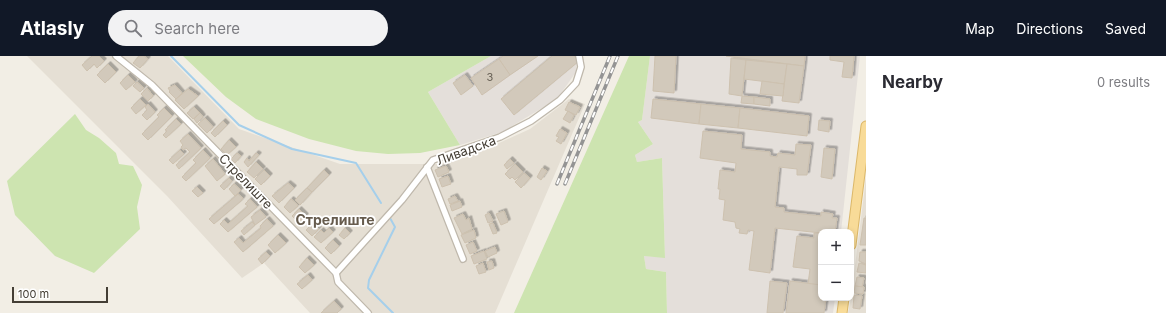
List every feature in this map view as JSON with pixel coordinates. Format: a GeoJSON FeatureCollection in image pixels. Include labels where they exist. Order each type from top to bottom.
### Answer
{"type":"FeatureCollection","features":[{"type":"Feature","properties":{"kind":"main road"},"geometry":{"type":"LineString","coordinates":[[853,229],[866,126]]}},
{"type":"Feature","properties":{"kind":"main road"},"geometry":{"type":"LineString","coordinates":[[842,313],[844,301]]}},
{"type":"Feature","properties":{"kind":"street","name":"Стрелиште"},"geometry":{"type":"LineString","coordinates":[[116,56],[152,86],[336,273],[338,282],[368,313]]}},
{"type":"Feature","properties":{"kind":"street","name":"Ливадска"},"geometry":{"type":"LineString","coordinates":[[336,273],[402,200],[433,160],[500,137],[543,112],[560,100],[576,83],[581,67],[579,56]]}},
{"type":"Feature","properties":{"kind":"street"},"geometry":{"type":"LineString","coordinates":[[427,167],[463,259]]}},
{"type":"Feature","properties":{"kind":"shaded area"},"geometry":{"type":"Polygon","coordinates":[[[27,56],[168,56],[239,129],[340,164],[437,164],[475,154],[530,129],[569,99],[585,104],[495,313],[310,313],[264,263],[242,278],[168,197],[27,56]]]}},
{"type":"Feature","properties":{"kind":"shaded area"},"geometry":{"type":"Polygon","coordinates":[[[491,56],[577,56],[576,72],[557,99],[502,132],[460,145],[428,92],[491,56]]]}},
{"type":"Feature","properties":{"kind":"shaded area"},"geometry":{"type":"Polygon","coordinates":[[[650,56],[860,56],[841,229],[818,229],[818,301],[835,301],[833,313],[667,313],[666,272],[646,269],[644,256],[665,257],[662,158],[637,162],[635,155],[653,144],[638,122],[642,120],[650,56]]]}},
{"type":"Feature","properties":{"kind":"shaded area"},"geometry":{"type":"Polygon","coordinates":[[[866,178],[866,313],[848,313],[850,301],[854,301],[854,274],[866,178]]]}},
{"type":"Feature","properties":{"kind":"green space"},"geometry":{"type":"Polygon","coordinates":[[[183,56],[491,56],[428,92],[460,145],[420,153],[388,154],[356,151],[309,139],[256,119],[226,97],[183,56]]]}},
{"type":"Feature","properties":{"kind":"green space"},"geometry":{"type":"Polygon","coordinates":[[[629,56],[650,56],[642,120],[638,122],[653,144],[635,155],[637,162],[662,158],[665,258],[644,256],[646,269],[666,272],[667,313],[514,313],[629,56]]]}},
{"type":"Feature","properties":{"kind":"green space"},"geometry":{"type":"Polygon","coordinates":[[[75,114],[86,130],[99,138],[116,153],[119,164],[133,166],[142,185],[137,207],[140,229],[94,273],[55,256],[15,215],[7,181],[75,114]]]}},
{"type":"Feature","properties":{"kind":"building"},"geometry":{"type":"Polygon","coordinates":[[[92,56],[99,56],[104,61],[97,68],[94,64],[87,71],[82,65],[92,56]]]}},
{"type":"Feature","properties":{"kind":"building"},"geometry":{"type":"Polygon","coordinates":[[[139,56],[144,56],[148,59],[140,68],[133,63],[139,56]]]}},
{"type":"Feature","properties":{"kind":"building"},"geometry":{"type":"Polygon","coordinates":[[[503,56],[538,56],[510,75],[499,59],[503,56]]]}},
{"type":"Feature","properties":{"kind":"building"},"geometry":{"type":"Polygon","coordinates":[[[552,56],[574,56],[579,61],[514,115],[501,99],[552,56]]]}},
{"type":"Feature","properties":{"kind":"building"},"geometry":{"type":"Polygon","coordinates":[[[655,56],[676,56],[674,93],[653,91],[655,56]]]}},
{"type":"Feature","properties":{"kind":"building"},"geometry":{"type":"Polygon","coordinates":[[[726,56],[805,56],[804,66],[726,56]]]}},
{"type":"Feature","properties":{"kind":"building"},"geometry":{"type":"Polygon","coordinates":[[[830,56],[854,56],[852,78],[842,77],[844,62],[830,60],[830,56]]]}},
{"type":"Feature","properties":{"kind":"building"},"geometry":{"type":"Polygon","coordinates":[[[731,58],[746,60],[742,96],[729,94],[731,58]]]}},
{"type":"Feature","properties":{"kind":"building"},"geometry":{"type":"Polygon","coordinates":[[[499,59],[510,75],[482,95],[471,78],[499,59]]]}},
{"type":"Feature","properties":{"kind":"building"},"geometry":{"type":"Polygon","coordinates":[[[746,60],[787,64],[784,84],[744,79],[746,60]]]}},
{"type":"Feature","properties":{"kind":"building"},"geometry":{"type":"Polygon","coordinates":[[[108,64],[116,72],[105,83],[97,75],[108,64]]]}},
{"type":"Feature","properties":{"kind":"building"},"geometry":{"type":"Polygon","coordinates":[[[787,64],[804,66],[799,103],[782,101],[787,64]]]}},
{"type":"Feature","properties":{"kind":"building"},"geometry":{"type":"Polygon","coordinates":[[[128,75],[135,82],[126,90],[120,83],[128,75]]]}},
{"type":"Feature","properties":{"kind":"building"},"geometry":{"type":"Polygon","coordinates":[[[465,75],[473,86],[461,95],[453,83],[465,75]]]}},
{"type":"Feature","properties":{"kind":"building"},"geometry":{"type":"Polygon","coordinates":[[[762,81],[784,84],[783,96],[760,94],[762,81]]]}},
{"type":"Feature","properties":{"kind":"building"},"geometry":{"type":"Polygon","coordinates":[[[137,82],[144,88],[140,92],[133,86],[137,82]]]}},
{"type":"Feature","properties":{"kind":"building"},"geometry":{"type":"Polygon","coordinates":[[[175,85],[182,93],[176,99],[169,92],[170,91],[168,88],[175,85]]]}},
{"type":"Feature","properties":{"kind":"building"},"geometry":{"type":"Polygon","coordinates":[[[147,88],[153,96],[148,101],[141,94],[147,88]]]}},
{"type":"Feature","properties":{"kind":"building"},"geometry":{"type":"Polygon","coordinates":[[[188,89],[198,96],[184,109],[175,100],[188,89]]]}},
{"type":"Feature","properties":{"kind":"building"},"geometry":{"type":"Polygon","coordinates":[[[742,96],[754,97],[754,104],[741,103],[742,96]]]}},
{"type":"Feature","properties":{"kind":"building"},"geometry":{"type":"Polygon","coordinates":[[[754,97],[770,99],[770,106],[754,104],[754,97]]]}},
{"type":"Feature","properties":{"kind":"building"},"geometry":{"type":"Polygon","coordinates":[[[140,99],[146,105],[136,114],[131,108],[140,99]]]}},
{"type":"Feature","properties":{"kind":"building"},"geometry":{"type":"Polygon","coordinates":[[[653,99],[701,104],[699,124],[651,118],[653,99]]]}},
{"type":"Feature","properties":{"kind":"building"},"geometry":{"type":"Polygon","coordinates":[[[569,102],[580,107],[576,115],[565,110],[569,102]]]}},
{"type":"Feature","properties":{"kind":"building"},"geometry":{"type":"Polygon","coordinates":[[[148,104],[155,112],[147,120],[142,115],[147,110],[145,107],[148,104]]]}},
{"type":"Feature","properties":{"kind":"building"},"geometry":{"type":"Polygon","coordinates":[[[701,104],[740,108],[738,128],[699,124],[701,104]]]}},
{"type":"Feature","properties":{"kind":"building"},"geometry":{"type":"Polygon","coordinates":[[[194,107],[200,113],[193,119],[187,113],[194,107]]]}},
{"type":"Feature","properties":{"kind":"building"},"geometry":{"type":"Polygon","coordinates":[[[164,108],[172,116],[148,140],[142,134],[159,117],[157,115],[164,108]]]}},
{"type":"Feature","properties":{"kind":"building"},"geometry":{"type":"Polygon","coordinates":[[[740,108],[809,116],[807,136],[738,128],[740,108]]]}},
{"type":"Feature","properties":{"kind":"building"},"geometry":{"type":"Polygon","coordinates":[[[568,111],[574,115],[570,123],[563,119],[568,111]]]}},
{"type":"Feature","properties":{"kind":"building"},"geometry":{"type":"Polygon","coordinates":[[[200,113],[203,117],[197,123],[194,119],[200,113]]]}},
{"type":"Feature","properties":{"kind":"building"},"geometry":{"type":"Polygon","coordinates":[[[205,118],[213,127],[207,133],[198,124],[205,118]]]}},
{"type":"Feature","properties":{"kind":"building"},"geometry":{"type":"Polygon","coordinates":[[[176,119],[181,124],[166,138],[163,135],[167,131],[165,130],[176,119]]]}},
{"type":"Feature","properties":{"kind":"building"},"geometry":{"type":"Polygon","coordinates":[[[819,120],[830,121],[829,132],[818,130],[819,120]]]}},
{"type":"Feature","properties":{"kind":"building"},"geometry":{"type":"Polygon","coordinates":[[[223,121],[227,125],[215,137],[211,133],[223,121]]]}},
{"type":"Feature","properties":{"kind":"building"},"geometry":{"type":"Polygon","coordinates":[[[560,129],[567,133],[561,144],[556,141],[559,137],[556,136],[560,129]]]}},
{"type":"Feature","properties":{"kind":"building"},"geometry":{"type":"Polygon","coordinates":[[[703,131],[742,135],[741,149],[770,152],[770,156],[777,157],[778,153],[795,155],[796,144],[811,145],[807,175],[797,175],[797,169],[779,167],[775,207],[784,208],[784,212],[821,216],[821,212],[833,214],[832,218],[837,218],[835,229],[818,229],[818,233],[775,228],[770,273],[749,270],[754,231],[748,230],[747,234],[739,233],[740,229],[736,228],[735,222],[723,220],[725,200],[719,199],[720,189],[718,189],[720,170],[735,172],[736,163],[700,158],[703,131]]]}},
{"type":"Feature","properties":{"kind":"building"},"geometry":{"type":"Polygon","coordinates":[[[188,134],[201,148],[179,169],[176,165],[190,152],[186,148],[183,150],[181,147],[183,145],[180,141],[188,134]]]}},
{"type":"Feature","properties":{"kind":"building"},"geometry":{"type":"Polygon","coordinates":[[[229,140],[236,147],[227,155],[221,149],[229,140]]]}},
{"type":"Feature","properties":{"kind":"building"},"geometry":{"type":"Polygon","coordinates":[[[824,148],[835,149],[832,179],[821,177],[824,148]]]}},
{"type":"Feature","properties":{"kind":"building"},"geometry":{"type":"Polygon","coordinates":[[[180,150],[184,154],[173,164],[169,160],[180,150]]]}},
{"type":"Feature","properties":{"kind":"building"},"geometry":{"type":"Polygon","coordinates":[[[203,150],[210,158],[186,181],[182,177],[196,163],[193,160],[203,150]]]}},
{"type":"Feature","properties":{"kind":"building"},"geometry":{"type":"Polygon","coordinates":[[[237,153],[241,156],[235,163],[231,159],[237,153]]]}},
{"type":"Feature","properties":{"kind":"building"},"geometry":{"type":"Polygon","coordinates":[[[256,153],[259,155],[248,167],[244,162],[247,158],[249,161],[256,153]]]}},
{"type":"Feature","properties":{"kind":"building"},"geometry":{"type":"Polygon","coordinates":[[[213,159],[225,174],[217,181],[205,166],[213,159]]]}},
{"type":"Feature","properties":{"kind":"building"},"geometry":{"type":"Polygon","coordinates":[[[510,159],[514,163],[507,169],[504,165],[510,159]]]}},
{"type":"Feature","properties":{"kind":"building"},"geometry":{"type":"Polygon","coordinates":[[[256,162],[263,169],[254,178],[247,172],[256,162]]]}},
{"type":"Feature","properties":{"kind":"building"},"geometry":{"type":"Polygon","coordinates":[[[515,164],[523,172],[515,180],[512,177],[510,179],[505,174],[515,164]]]}},
{"type":"Feature","properties":{"kind":"building"},"geometry":{"type":"Polygon","coordinates":[[[446,166],[449,172],[438,177],[435,170],[446,166]]]}},
{"type":"Feature","properties":{"kind":"building"},"geometry":{"type":"Polygon","coordinates":[[[542,168],[547,171],[541,180],[537,177],[542,168]]]}},
{"type":"Feature","properties":{"kind":"building"},"geometry":{"type":"Polygon","coordinates":[[[264,170],[270,176],[261,185],[255,179],[264,170]]]}},
{"type":"Feature","properties":{"kind":"building"},"geometry":{"type":"Polygon","coordinates":[[[324,170],[329,175],[312,192],[307,188],[324,170]]]}},
{"type":"Feature","properties":{"kind":"building"},"geometry":{"type":"Polygon","coordinates":[[[524,173],[530,178],[521,188],[515,182],[524,173]]]}},
{"type":"Feature","properties":{"kind":"building"},"geometry":{"type":"Polygon","coordinates":[[[448,176],[451,184],[442,187],[439,179],[448,176]]]}},
{"type":"Feature","properties":{"kind":"building"},"geometry":{"type":"Polygon","coordinates":[[[229,178],[232,181],[224,190],[220,186],[229,178]]]}},
{"type":"Feature","properties":{"kind":"building"},"geometry":{"type":"Polygon","coordinates":[[[288,183],[294,188],[279,203],[272,196],[288,183]]]}},
{"type":"Feature","properties":{"kind":"building"},"geometry":{"type":"Polygon","coordinates":[[[234,184],[241,190],[235,196],[229,189],[234,184]]]}},
{"type":"Feature","properties":{"kind":"building"},"geometry":{"type":"Polygon","coordinates":[[[197,187],[203,193],[198,197],[192,191],[197,187]]]}},
{"type":"Feature","properties":{"kind":"building"},"geometry":{"type":"Polygon","coordinates":[[[307,188],[312,192],[300,205],[295,200],[307,188]]]}},
{"type":"Feature","properties":{"kind":"building"},"geometry":{"type":"Polygon","coordinates":[[[238,194],[243,198],[241,201],[214,224],[209,219],[238,194]]]}},
{"type":"Feature","properties":{"kind":"building"},"geometry":{"type":"Polygon","coordinates":[[[455,196],[458,201],[450,204],[448,199],[455,196]]]}},
{"type":"Feature","properties":{"kind":"building"},"geometry":{"type":"Polygon","coordinates":[[[250,199],[257,207],[228,232],[220,224],[224,220],[228,224],[248,206],[245,204],[250,199]]]}},
{"type":"Feature","properties":{"kind":"building"},"geometry":{"type":"Polygon","coordinates":[[[291,199],[298,206],[290,213],[284,207],[291,199]]]}},
{"type":"Feature","properties":{"kind":"building"},"geometry":{"type":"Polygon","coordinates":[[[460,201],[462,207],[452,211],[450,205],[460,201]]]}},
{"type":"Feature","properties":{"kind":"building"},"geometry":{"type":"Polygon","coordinates":[[[299,209],[306,216],[299,223],[292,216],[299,209]]]}},
{"type":"Feature","properties":{"kind":"building"},"geometry":{"type":"Polygon","coordinates":[[[260,210],[266,217],[255,225],[251,217],[260,210]]]}},
{"type":"Feature","properties":{"kind":"building"},"geometry":{"type":"Polygon","coordinates":[[[504,211],[508,222],[501,225],[496,214],[504,211]]]}},
{"type":"Feature","properties":{"kind":"building"},"geometry":{"type":"Polygon","coordinates":[[[489,213],[493,221],[488,223],[485,215],[489,213]]]}},
{"type":"Feature","properties":{"kind":"building"},"geometry":{"type":"Polygon","coordinates":[[[463,214],[466,220],[469,218],[472,229],[462,234],[454,218],[463,214]]]}},
{"type":"Feature","properties":{"kind":"building"},"geometry":{"type":"Polygon","coordinates":[[[864,218],[866,218],[866,245],[860,245],[864,218]]]}},
{"type":"Feature","properties":{"kind":"building"},"geometry":{"type":"Polygon","coordinates":[[[267,219],[273,226],[243,252],[234,242],[239,238],[243,243],[261,228],[260,226],[267,219]]]}},
{"type":"Feature","properties":{"kind":"building"},"geometry":{"type":"Polygon","coordinates":[[[252,222],[255,225],[244,235],[241,231],[252,222]]]}},
{"type":"Feature","properties":{"kind":"building"},"geometry":{"type":"Polygon","coordinates":[[[313,223],[319,229],[312,236],[306,230],[313,223]]]}},
{"type":"Feature","properties":{"kind":"building"},"geometry":{"type":"Polygon","coordinates":[[[493,223],[497,233],[493,234],[489,224],[493,223]]]}},
{"type":"Feature","properties":{"kind":"building"},"geometry":{"type":"Polygon","coordinates":[[[329,228],[333,232],[321,243],[314,237],[321,230],[324,233],[329,228]]]}},
{"type":"Feature","properties":{"kind":"building"},"geometry":{"type":"Polygon","coordinates":[[[345,228],[350,233],[344,239],[339,235],[345,228]]]}},
{"type":"Feature","properties":{"kind":"building"},"geometry":{"type":"Polygon","coordinates":[[[474,230],[476,238],[465,243],[461,235],[474,230]]]}},
{"type":"Feature","properties":{"kind":"building"},"geometry":{"type":"Polygon","coordinates":[[[814,233],[818,233],[818,285],[808,284],[810,269],[793,267],[797,236],[814,238],[814,233]]]}},
{"type":"Feature","properties":{"kind":"building"},"geometry":{"type":"Polygon","coordinates":[[[278,235],[286,243],[275,253],[268,245],[278,235]]]}},
{"type":"Feature","properties":{"kind":"building"},"geometry":{"type":"Polygon","coordinates":[[[333,240],[339,246],[331,254],[325,248],[333,240]]]}},
{"type":"Feature","properties":{"kind":"building"},"geometry":{"type":"Polygon","coordinates":[[[473,242],[477,251],[470,254],[466,245],[473,242]]]}},
{"type":"Feature","properties":{"kind":"building"},"geometry":{"type":"Polygon","coordinates":[[[495,247],[497,253],[488,257],[485,251],[495,247]]]}},
{"type":"Feature","properties":{"kind":"building"},"geometry":{"type":"Polygon","coordinates":[[[484,251],[487,259],[474,264],[471,256],[484,251]]]}},
{"type":"Feature","properties":{"kind":"building"},"geometry":{"type":"Polygon","coordinates":[[[266,252],[270,256],[262,264],[258,259],[266,252]]]}},
{"type":"Feature","properties":{"kind":"building"},"geometry":{"type":"Polygon","coordinates":[[[860,252],[866,252],[866,264],[859,261],[860,252]]]}},
{"type":"Feature","properties":{"kind":"building"},"geometry":{"type":"Polygon","coordinates":[[[307,258],[314,265],[305,273],[299,267],[307,258]]]}},
{"type":"Feature","properties":{"kind":"building"},"geometry":{"type":"Polygon","coordinates":[[[492,261],[494,268],[489,270],[487,262],[492,261]]]}},
{"type":"Feature","properties":{"kind":"building"},"geometry":{"type":"Polygon","coordinates":[[[483,263],[486,272],[479,274],[476,266],[483,263]]]}},
{"type":"Feature","properties":{"kind":"building"},"geometry":{"type":"Polygon","coordinates":[[[859,263],[866,265],[866,273],[857,272],[859,263]]]}},
{"type":"Feature","properties":{"kind":"building"},"geometry":{"type":"Polygon","coordinates":[[[308,275],[312,280],[302,289],[297,284],[308,275]]]}},
{"type":"Feature","properties":{"kind":"building"},"geometry":{"type":"Polygon","coordinates":[[[857,277],[864,278],[862,287],[855,286],[857,277]]]}},
{"type":"Feature","properties":{"kind":"building"},"geometry":{"type":"Polygon","coordinates":[[[770,281],[787,283],[783,313],[767,313],[770,281]]]}},
{"type":"Feature","properties":{"kind":"building"},"geometry":{"type":"Polygon","coordinates":[[[790,281],[818,285],[818,301],[826,301],[824,313],[786,313],[790,281]]]}},
{"type":"Feature","properties":{"kind":"building"},"geometry":{"type":"Polygon","coordinates":[[[855,286],[864,287],[863,294],[854,293],[855,286]]]}},
{"type":"Feature","properties":{"kind":"building"},"geometry":{"type":"Polygon","coordinates":[[[854,295],[862,296],[860,309],[853,308],[854,295]]]}},
{"type":"Feature","properties":{"kind":"building"},"geometry":{"type":"Polygon","coordinates":[[[334,301],[341,309],[337,313],[321,313],[334,301]]]}},
{"type":"Feature","properties":{"kind":"waterway"},"geometry":{"type":"LineString","coordinates":[[171,56],[239,125],[292,149],[356,163],[381,203]]}},
{"type":"Feature","properties":{"kind":"waterway"},"geometry":{"type":"LineString","coordinates":[[390,218],[395,227],[369,280],[368,288],[393,313]]}},
{"type":"Feature","properties":{"kind":"railway"},"geometry":{"type":"LineString","coordinates":[[557,184],[610,56]]}},
{"type":"Feature","properties":{"kind":"railway"},"geometry":{"type":"LineString","coordinates":[[565,184],[618,56]]}},
{"type":"Feature","properties":{"kind":"district","name":"Стрелиште"},"geometry":{"type":"Point","coordinates":[335,219]}}]}
